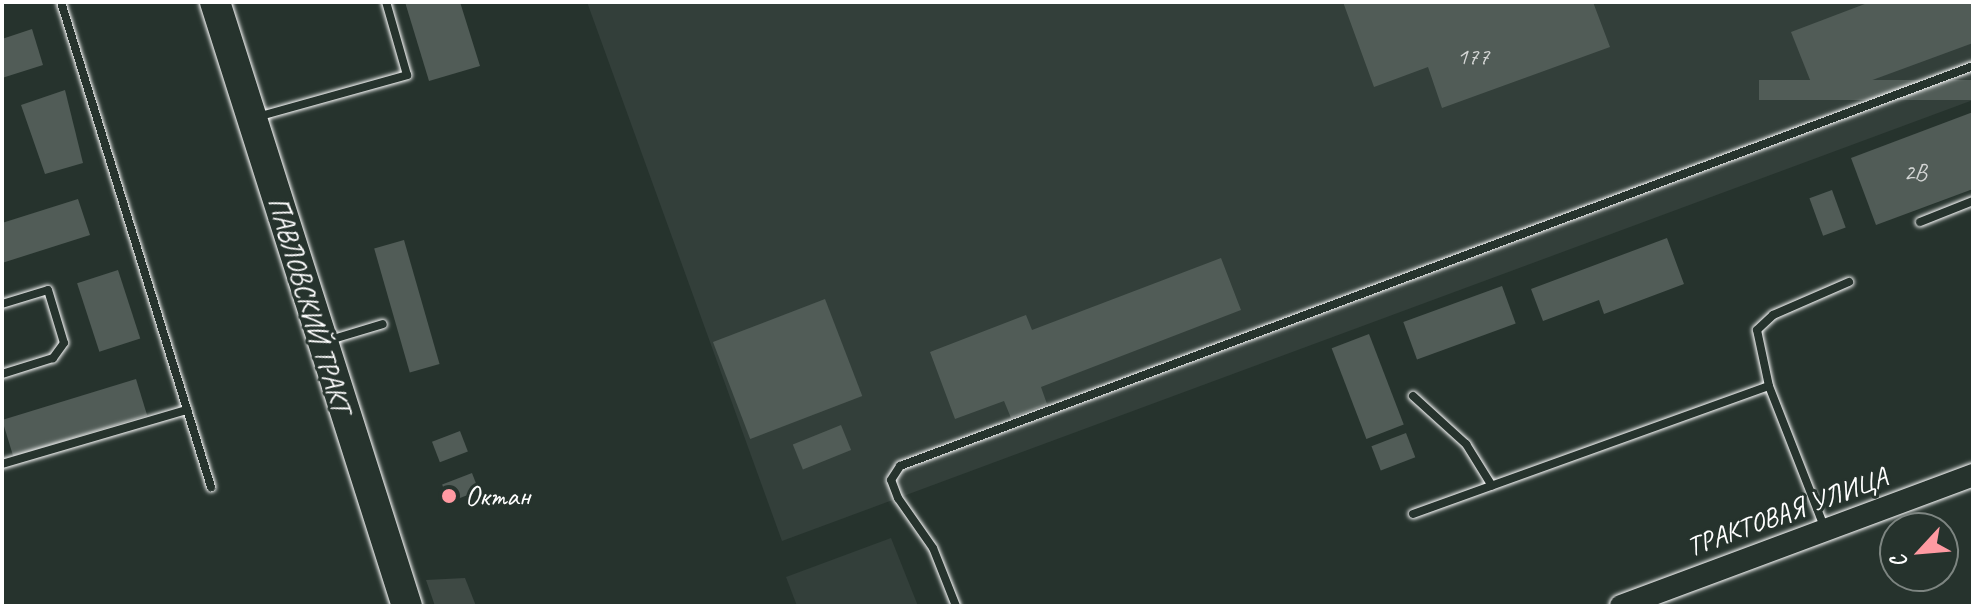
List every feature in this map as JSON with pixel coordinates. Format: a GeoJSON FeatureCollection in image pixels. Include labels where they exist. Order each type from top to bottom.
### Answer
{"type":"FeatureCollection","features":[{"type":"Feature","properties":{"kind":"highway","name":"ПАВЛОВСКИЙ ТРАКТ"},"geometry":{"type":"LineString","coordinates":[[215,2],[407,606]]}},
{"type":"Feature","properties":{"kind":"main road","name":"ТРАКТОВАЯ УЛИЦА"},"geometry":{"type":"LineString","coordinates":[[1621,606],[1973,475]]}},
{"type":"Feature","properties":{"kind":"lane"},"geometry":{"type":"LineString","coordinates":[[61,2],[211,487]]}},
{"type":"Feature","properties":{"kind":"lane"},"geometry":{"type":"LineString","coordinates":[[252,119],[407,75],[386,2]]}},
{"type":"Feature","properties":{"kind":"lane"},"geometry":{"type":"LineString","coordinates":[[956,606],[933,548],[898,498],[891,480],[900,466],[1973,66]]}},
{"type":"Feature","properties":{"kind":"lane"},"geometry":{"type":"LineString","coordinates":[[1920,222],[1973,201]]}},
{"type":"Feature","properties":{"kind":"lane"},"geometry":{"type":"LineString","coordinates":[[1826,530],[1769,386],[1757,330],[1773,315],[1849,282]]}},
{"type":"Feature","properties":{"kind":"lane"},"geometry":{"type":"LineString","coordinates":[[2,304],[48,290],[64,343],[53,358],[2,374]]}},
{"type":"Feature","properties":{"kind":"lane"},"geometry":{"type":"LineString","coordinates":[[321,343],[383,324]]}},
{"type":"Feature","properties":{"kind":"lane"},"geometry":{"type":"LineString","coordinates":[[1413,514],[1769,386]]}},
{"type":"Feature","properties":{"kind":"lane"},"geometry":{"type":"LineString","coordinates":[[1413,396],[1466,444],[1492,486]]}},
{"type":"Feature","properties":{"kind":"lane"},"geometry":{"type":"LineString","coordinates":[[2,464],[187,410]]}},
{"type":"Feature","properties":{"kind":"shaded area"},"geometry":{"type":"Polygon","coordinates":[[[587,2],[1973,2],[1973,100],[782,541],[587,2]]]}},
{"type":"Feature","properties":{"kind":"shaded area"},"geometry":{"type":"Polygon","coordinates":[[[891,538],[918,606],[797,606],[786,577],[891,538]]]}},
{"type":"Feature","properties":{"kind":"shaded area"},"geometry":{"type":"Polygon","coordinates":[[[465,578],[476,606],[435,606],[426,580],[465,578]]]}},
{"type":"Feature","properties":{"kind":"building"},"geometry":{"type":"Polygon","coordinates":[[[405,2],[460,2],[480,66],[429,81],[405,2]]]}},
{"type":"Feature","properties":{"kind":"building"},"geometry":{"type":"Polygon","coordinates":[[[1343,2],[1593,2],[1610,47],[1442,108],[1428,67],[1374,87],[1343,2]]]}},
{"type":"Feature","properties":{"kind":"building"},"geometry":{"type":"Polygon","coordinates":[[[1870,2],[1973,2],[1973,43],[1818,100],[1791,32],[1870,2]]]}},
{"type":"Feature","properties":{"kind":"building"},"geometry":{"type":"Polygon","coordinates":[[[32,29],[43,65],[2,78],[2,39],[32,29]]]}},
{"type":"Feature","properties":{"kind":"building"},"geometry":{"type":"Polygon","coordinates":[[[1759,80],[1973,80],[1973,100],[1759,100],[1759,80]]]}},
{"type":"Feature","properties":{"kind":"building"},"geometry":{"type":"Polygon","coordinates":[[[65,90],[83,163],[45,174],[21,105],[65,90]]]}},
{"type":"Feature","properties":{"kind":"building"},"geometry":{"type":"Polygon","coordinates":[[[1973,112],[1973,189],[1876,225],[1851,158],[1973,112]]]}},
{"type":"Feature","properties":{"kind":"building"},"geometry":{"type":"Polygon","coordinates":[[[1832,190],[1846,228],[1823,236],[1809,198],[1832,190]]]}},
{"type":"Feature","properties":{"kind":"building"},"geometry":{"type":"Polygon","coordinates":[[[78,199],[90,235],[2,263],[2,223],[78,199]]]}},
{"type":"Feature","properties":{"kind":"building"},"geometry":{"type":"Polygon","coordinates":[[[1667,238],[1684,284],[1604,314],[1599,300],[1543,321],[1531,289],[1667,238]]]}},
{"type":"Feature","properties":{"kind":"building"},"geometry":{"type":"Polygon","coordinates":[[[404,240],[440,364],[410,373],[374,249],[404,240]]]}},
{"type":"Feature","properties":{"kind":"building"},"geometry":{"type":"Polygon","coordinates":[[[1221,258],[1241,310],[1041,387],[1047,404],[1011,418],[1004,401],[955,419],[930,352],[1026,315],[1032,330],[1221,258]]]}},
{"type":"Feature","properties":{"kind":"building"},"geometry":{"type":"Polygon","coordinates":[[[118,270],[140,338],[99,352],[77,283],[118,270]]]}},
{"type":"Feature","properties":{"kind":"building"},"geometry":{"type":"Polygon","coordinates":[[[1502,286],[1516,324],[1417,359],[1403,322],[1502,286]]]}},
{"type":"Feature","properties":{"kind":"building"},"geometry":{"type":"Polygon","coordinates":[[[825,299],[862,396],[750,439],[713,342],[825,299]]]}},
{"type":"Feature","properties":{"kind":"building"},"geometry":{"type":"Polygon","coordinates":[[[1369,334],[1404,425],[1366,439],[1332,348],[1369,334]]]}},
{"type":"Feature","properties":{"kind":"building"},"geometry":{"type":"Polygon","coordinates":[[[136,379],[147,415],[13,456],[2,420],[136,379]]]}},
{"type":"Feature","properties":{"kind":"building"},"geometry":{"type":"Polygon","coordinates":[[[841,425],[851,450],[803,470],[793,444],[841,425]]]}},
{"type":"Feature","properties":{"kind":"building"},"geometry":{"type":"Polygon","coordinates":[[[460,431],[468,452],[440,462],[432,442],[460,431]]]}},
{"type":"Feature","properties":{"kind":"building"},"geometry":{"type":"Polygon","coordinates":[[[1406,433],[1415,457],[1381,471],[1371,446],[1406,433]]]}},
{"type":"Feature","properties":{"kind":"building"},"geometry":{"type":"Polygon","coordinates":[[[472,473],[479,491],[449,502],[442,484],[472,473]]]}},
{"type":"Feature","properties":{"kind":"place","name":"Октан"},"geometry":{"type":"Point","coordinates":[449,496]}}]}
